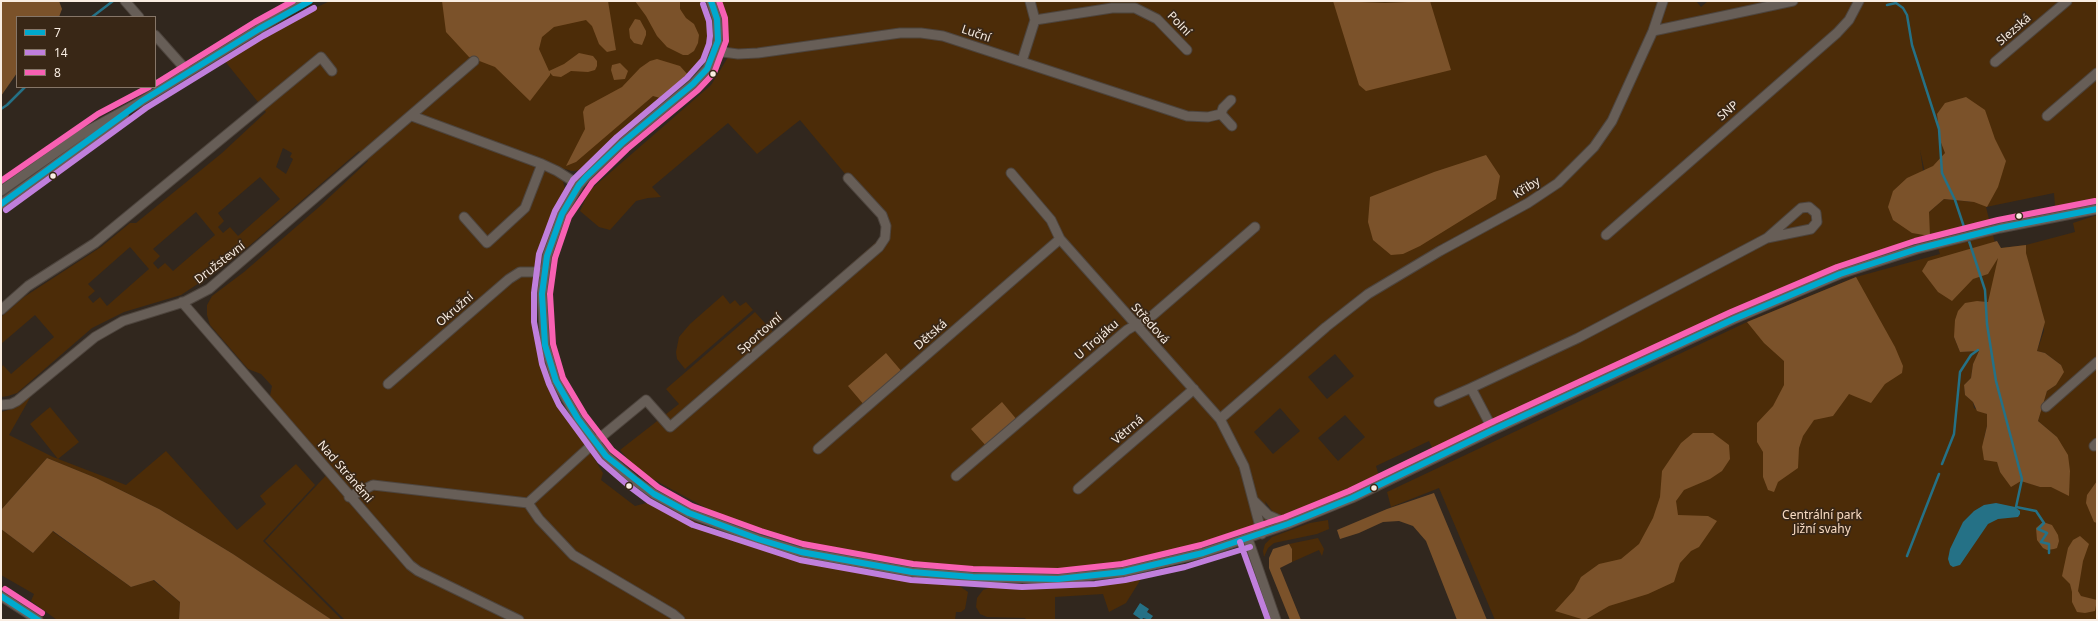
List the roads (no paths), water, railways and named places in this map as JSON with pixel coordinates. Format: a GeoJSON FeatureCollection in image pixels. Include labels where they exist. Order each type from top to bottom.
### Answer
{"type":"FeatureCollection","features":[{"type":"Feature","properties":{"kind":"street"},"geometry":{"type":"LineString","coordinates":[[125,1],[138,16]]}},
{"type":"Feature","properties":{"kind":"street"},"geometry":{"type":"LineString","coordinates":[[1,191],[82,134],[142,101],[304,1]]}},
{"type":"Feature","properties":{"kind":"street"},"geometry":{"type":"LineString","coordinates":[[287,12],[310,1]]}},
{"type":"Feature","properties":{"kind":"street"},"geometry":{"type":"LineString","coordinates":[[711,1],[717,19],[718,36],[716,51],[707,69],[693,84],[622,143],[579,185],[562,214],[555,231],[547,256],[544,272],[542,322],[550,362],[556,381],[566,401],[606,456],[634,480],[654,494],[696,517],[801,552],[912,572],[1023,579],[1094,576],[1123,572],[1183,559],[1262,534],[1352,498],[1493,430],[1755,310],[1840,274],[1918,249],[2000,228],[2097,209]]}},
{"type":"Feature","properties":{"kind":"street"},"geometry":{"type":"LineString","coordinates":[[1022,61],[1035,20],[1030,1]]}},
{"type":"Feature","properties":{"kind":"street","name":"Křiby"},"geometry":{"type":"LineString","coordinates":[[1220,419],[1322,331],[1368,294],[1392,279],[1528,204],[1558,183],[1594,147],[1622,102],[1653,31],[1663,1]]}},
{"type":"Feature","properties":{"kind":"street"},"geometry":{"type":"LineString","coordinates":[[1653,31],[1792,1]]}},
{"type":"Feature","properties":{"kind":"street","name":"SNP"},"geometry":{"type":"LineString","coordinates":[[1606,235],[1850,20],[1859,1]]}},
{"type":"Feature","properties":{"kind":"street","name":"Slezská"},"geometry":{"type":"LineString","coordinates":[[1995,62],[2066,1]]}},
{"type":"Feature","properties":{"kind":"street","name":"Polní"},"geometry":{"type":"LineString","coordinates":[[1035,20],[1112,8],[1135,8],[1158,19],[1187,50]]}},
{"type":"Feature","properties":{"kind":"street","name":"Luční"},"geometry":{"type":"LineString","coordinates":[[716,51],[738,54],[758,53],[900,33],[921,32],[943,36],[1187,116],[1208,117],[1221,114]]}},
{"type":"Feature","properties":{"kind":"street"},"geometry":{"type":"LineString","coordinates":[[156,36],[188,72]]}},
{"type":"Feature","properties":{"kind":"street"},"geometry":{"type":"LineString","coordinates":[[1,310],[28,286],[95,243],[321,57],[332,71]]}},
{"type":"Feature","properties":{"kind":"street","name":"Družstevní"},"geometry":{"type":"LineString","coordinates":[[1,406],[17,401],[95,337],[106,330],[123,321],[182,302],[209,289],[412,116],[474,61]]}},
{"type":"Feature","properties":{"kind":"street"},"geometry":{"type":"LineString","coordinates":[[2047,116],[2097,73]]}},
{"type":"Feature","properties":{"kind":"street"},"geometry":{"type":"LineString","coordinates":[[1230,100],[1223,108],[1221,114],[1232,126]]}},
{"type":"Feature","properties":{"kind":"street"},"geometry":{"type":"LineString","coordinates":[[1,204],[142,101]]}},
{"type":"Feature","properties":{"kind":"street"},"geometry":{"type":"LineString","coordinates":[[412,116],[542,164],[557,171],[579,185]]}},
{"type":"Feature","properties":{"kind":"street"},"geometry":{"type":"LineString","coordinates":[[464,217],[487,243],[525,208],[542,164]]}},
{"type":"Feature","properties":{"kind":"street","name":"Středová"},"geometry":{"type":"LineString","coordinates":[[1011,173],[1052,220],[1060,239],[1220,419],[1244,466],[1262,534]]}},
{"type":"Feature","properties":{"kind":"street","name":"Sportovní"},"geometry":{"type":"LineString","coordinates":[[595,442],[646,400],[670,427],[878,247],[884,238],[886,226],[882,215],[848,178]]}},
{"type":"Feature","properties":{"kind":"street"},"geometry":{"type":"LineString","coordinates":[[1439,402],[1578,338],[1767,238],[1801,208],[1809,207],[1816,212],[1816,224],[1811,229],[1767,238]]}},
{"type":"Feature","properties":{"kind":"street","name":"U Trojáku"},"geometry":{"type":"LineString","coordinates":[[956,476],[1127,330],[1153,315],[1255,226]]}},
{"type":"Feature","properties":{"kind":"street","name":"Dětská"},"geometry":{"type":"LineString","coordinates":[[818,449],[1060,239]]}},
{"type":"Feature","properties":{"kind":"street","name":"Okružní"},"geometry":{"type":"LineString","coordinates":[[388,384],[509,278],[520,272],[544,272]]}},
{"type":"Feature","properties":{"kind":"street","name":"Nad Stráněmi"},"geometry":{"type":"LineString","coordinates":[[182,302],[349,497],[413,568],[519,620]]}},
{"type":"Feature","properties":{"kind":"street"},"geometry":{"type":"LineString","coordinates":[[2046,407],[2097,362]]}},
{"type":"Feature","properties":{"kind":"street"},"geometry":{"type":"LineString","coordinates":[[1471,388],[1493,430]]}},
{"type":"Feature","properties":{"kind":"street","name":"Větrná"},"geometry":{"type":"LineString","coordinates":[[1078,489],[1194,389]]}},
{"type":"Feature","properties":{"kind":"street"},"geometry":{"type":"LineString","coordinates":[[528,503],[595,442]]}},
{"type":"Feature","properties":{"kind":"street"},"geometry":{"type":"LineString","coordinates":[[349,497],[373,485],[528,503],[539,519],[572,555],[668,611],[680,620]]}},
{"type":"Feature","properties":{"kind":"street","name":"Středová"},"geometry":{"type":"LineString","coordinates":[[1254,500],[1268,515],[1288,524]]}},
{"type":"Feature","properties":{"kind":"street"},"geometry":{"type":"LineString","coordinates":[[1248,539],[1276,620]]}},
{"type":"Feature","properties":{"kind":"street"},"geometry":{"type":"LineString","coordinates":[[1,596],[38,620]]}},
{"type":"Feature","properties":{"kind":"water"},"geometry":{"type":"Polygon","coordinates":[[[1996,503],[2015,507],[2020,511],[2020,514],[2018,517],[1998,519],[1988,524],[1960,565],[1953,567],[1950,565],[1948,559],[1950,549],[1963,522],[1974,511],[1984,505],[1996,503]]]}},
{"type":"Feature","properties":{"kind":"water"},"geometry":{"type":"Polygon","coordinates":[[[1140,603],[1149,609],[1147,612],[1153,616],[1150,620],[1143,618],[1142,620],[1133,614],[1140,603]]]}},
{"type":"Feature","properties":{"kind":"waterway"},"geometry":{"type":"LineString","coordinates":[[93,16],[113,1]]}},
{"type":"Feature","properties":{"kind":"waterway"},"geometry":{"type":"LineString","coordinates":[[1887,5],[1896,3],[1903,8],[1907,15],[1912,45],[1939,129],[1942,173],[1955,200],[1966,233]]}},
{"type":"Feature","properties":{"kind":"waterway"},"geometry":{"type":"LineString","coordinates":[[1,109],[24,88]]}},
{"type":"Feature","properties":{"kind":"waterway"},"geometry":{"type":"LineString","coordinates":[[1968,238],[1985,290],[1987,324],[1996,381],[2022,479],[2016,507],[2036,511],[2044,523],[2038,529],[2047,533],[2041,542],[2049,544],[2049,553]]}},
{"type":"Feature","properties":{"kind":"waterway"},"geometry":{"type":"LineString","coordinates":[[1942,464],[1954,434],[1960,372],[1971,355],[1978,350]]}},
{"type":"Feature","properties":{"kind":"waterway"},"geometry":{"type":"LineString","coordinates":[[1907,556],[1939,474]]}},
{"type":"Feature","properties":{"kind":"park label","name":"Centrální park Jižní svahy"},"geometry":{"type":"Point","coordinates":[1822,523]}}]}
